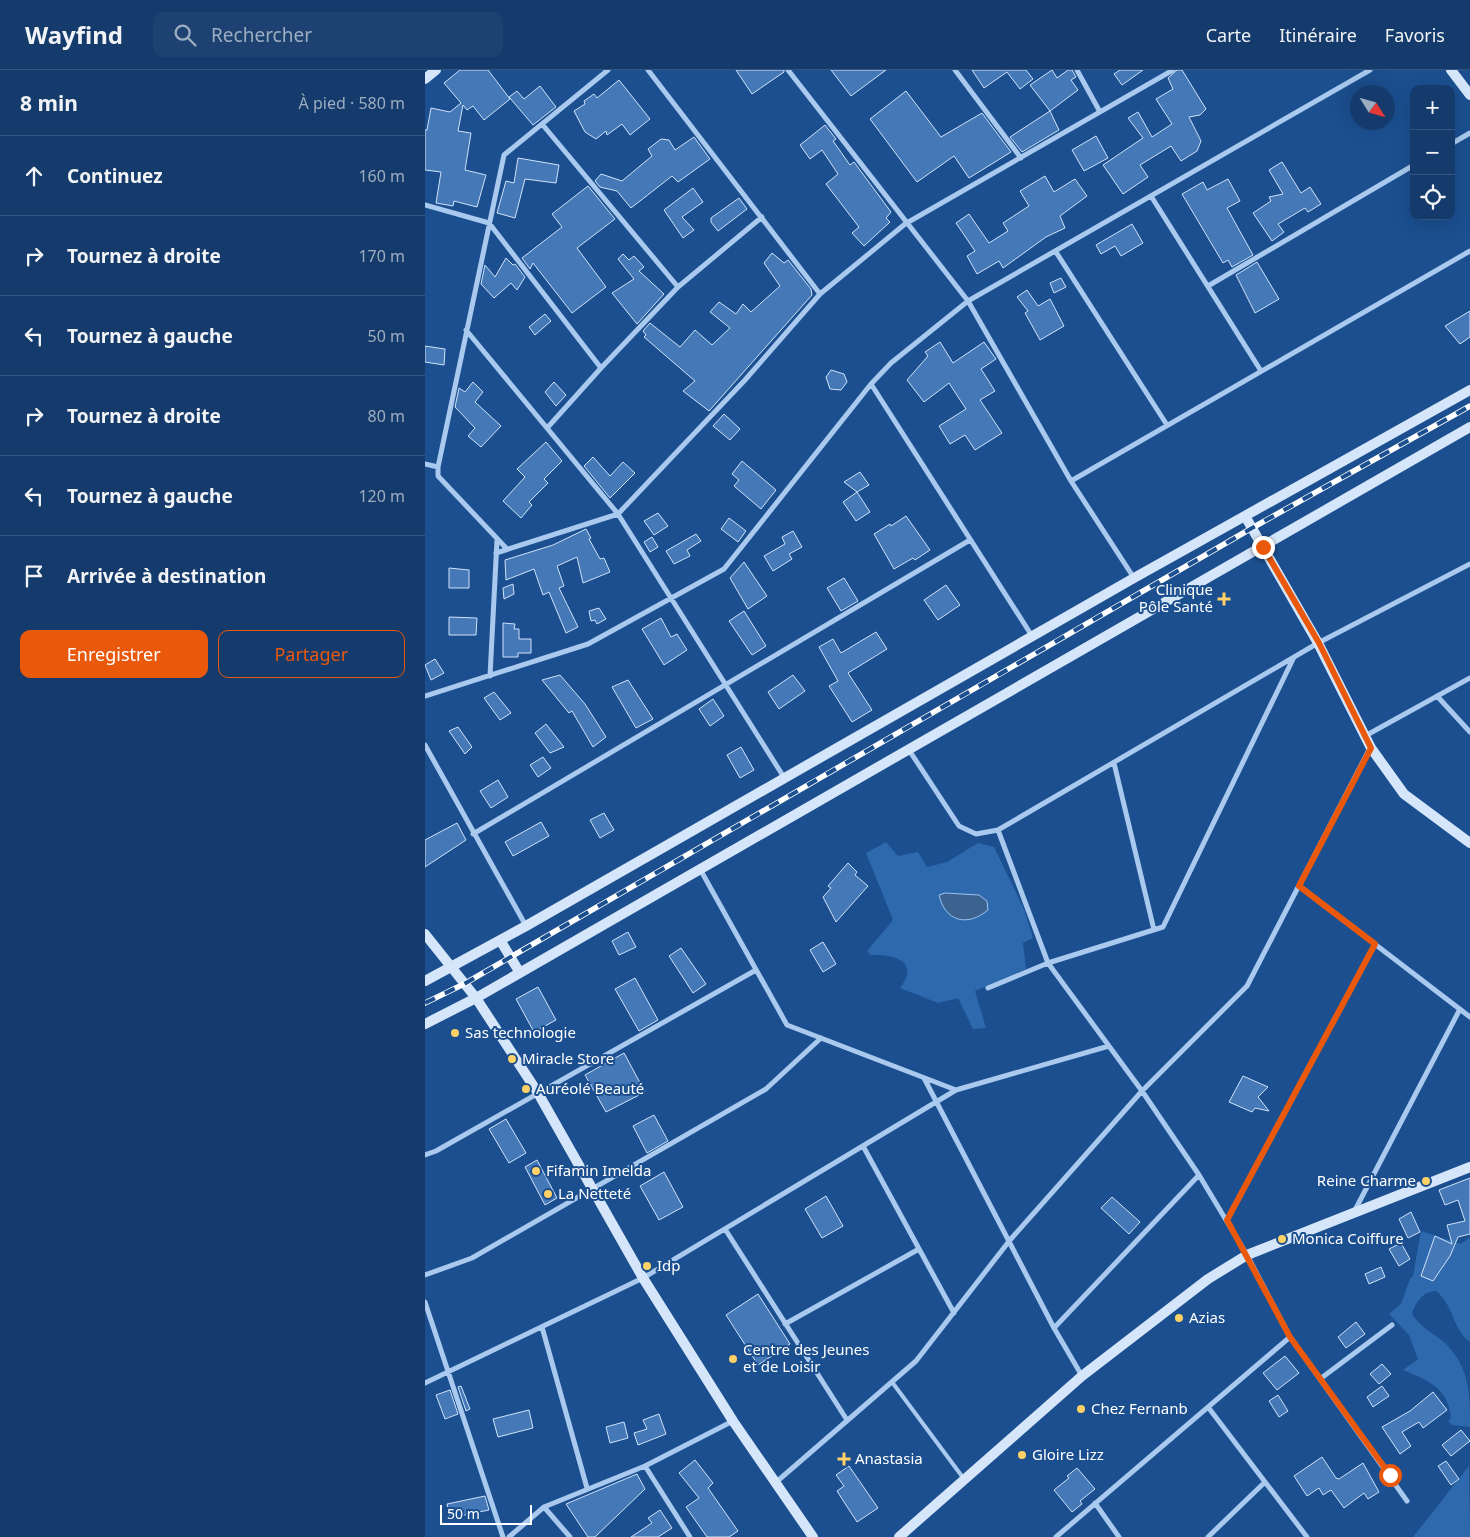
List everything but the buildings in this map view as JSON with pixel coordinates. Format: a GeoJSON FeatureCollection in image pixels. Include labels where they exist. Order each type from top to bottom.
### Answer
{"type":"FeatureCollection","features":[{"type":"Feature","properties":{"kind":"main road"},"geometry":{"type":"LineString","coordinates":[[425,79],[436,70]]}},
{"type":"Feature","properties":{"kind":"main road"},"geometry":{"type":"LineString","coordinates":[[1451,70],[1470,95]]}},
{"type":"Feature","properties":{"kind":"main road"},"geometry":{"type":"LineString","coordinates":[[425,981],[526,926],[1134,578],[1470,390]]}},
{"type":"Feature","properties":{"kind":"main road"},"geometry":{"type":"LineString","coordinates":[[425,1024],[476,998],[1470,428]]}},
{"type":"Feature","properties":{"kind":"main road"},"geometry":{"type":"LineString","coordinates":[[1245,516],[1319,643],[1371,748],[1404,794],[1470,844]]}},
{"type":"Feature","properties":{"kind":"main road"},"geometry":{"type":"LineString","coordinates":[[425,934],[476,998],[538,1093],[643,1278],[733,1421],[813,1537]]}},
{"type":"Feature","properties":{"kind":"main road"},"geometry":{"type":"LineString","coordinates":[[500,940],[520,972]]}},
{"type":"Feature","properties":{"kind":"main road"},"geometry":{"type":"LineString","coordinates":[[899,1537],[965,1481],[1082,1376],[1193,1289],[1247,1255],[1470,1167]]}},
{"type":"Feature","properties":{"kind":"street"},"geometry":{"type":"LineString","coordinates":[[507,549],[438,476],[437,467],[504,155],[608,70]]}},
{"type":"Feature","properties":{"kind":"street"},"geometry":{"type":"LineString","coordinates":[[648,70],[820,294]]}},
{"type":"Feature","properties":{"kind":"street"},"geometry":{"type":"LineString","coordinates":[[788,70],[905,224],[967,301],[1071,481],[1134,578]]}},
{"type":"Feature","properties":{"kind":"street"},"geometry":{"type":"LineString","coordinates":[[955,70],[1021,158]]}},
{"type":"Feature","properties":{"kind":"street"},"geometry":{"type":"LineString","coordinates":[[1077,70],[1100,112]]}},
{"type":"Feature","properties":{"kind":"street"},"geometry":{"type":"LineString","coordinates":[[496,553],[618,514],[745,380],[820,294],[905,224],[1173,70]]}},
{"type":"Feature","properties":{"kind":"street"},"geometry":{"type":"LineString","coordinates":[[425,696],[588,644],[724,569],[871,384],[891,363],[967,301],[1056,252],[1370,70]]}},
{"type":"Feature","properties":{"kind":"street"},"geometry":{"type":"LineString","coordinates":[[542,124],[679,287]]}},
{"type":"Feature","properties":{"kind":"street"},"geometry":{"type":"LineString","coordinates":[[1455,142],[1470,133]]}},
{"type":"Feature","properties":{"kind":"street"},"geometry":{"type":"LineString","coordinates":[[1208,286],[1410,168]]}},
{"type":"Feature","properties":{"kind":"street"},"geometry":{"type":"LineString","coordinates":[[1151,196],[1261,371]]}},
{"type":"Feature","properties":{"kind":"street"},"geometry":{"type":"LineString","coordinates":[[425,205],[489,223],[601,368]]}},
{"type":"Feature","properties":{"kind":"street"},"geometry":{"type":"LineString","coordinates":[[548,427],[601,368],[679,287],[762,217]]}},
{"type":"Feature","properties":{"kind":"street"},"geometry":{"type":"LineString","coordinates":[[1071,481],[1470,250]]}},
{"type":"Feature","properties":{"kind":"street"},"geometry":{"type":"LineString","coordinates":[[1056,252],[1167,425]]}},
{"type":"Feature","properties":{"kind":"street"},"geometry":{"type":"LineString","coordinates":[[466,330],[618,514],[669,599],[785,779]]}},
{"type":"Feature","properties":{"kind":"street"},"geometry":{"type":"LineString","coordinates":[[871,384],[1033,637]]}},
{"type":"Feature","properties":{"kind":"street"},"geometry":{"type":"LineString","coordinates":[[425,464],[437,467]]}},
{"type":"Feature","properties":{"kind":"street"},"geometry":{"type":"LineString","coordinates":[[490,676],[497,540]]}},
{"type":"Feature","properties":{"kind":"street"},"geometry":{"type":"LineString","coordinates":[[473,834],[970,540]]}},
{"type":"Feature","properties":{"kind":"street"},"geometry":{"type":"LineString","coordinates":[[908,749],[959,826],[976,834],[998,830],[1294,657],[1470,564]]}},
{"type":"Feature","properties":{"kind":"street"},"geometry":{"type":"LineString","coordinates":[[988,988],[1047,963],[1163,928],[1294,657]]}},
{"type":"Feature","properties":{"kind":"street"},"geometry":{"type":"LineString","coordinates":[[1364,736],[1470,678]]}},
{"type":"Feature","properties":{"kind":"street"},"geometry":{"type":"LineString","coordinates":[[1437,696],[1470,732]]}},
{"type":"Feature","properties":{"kind":"street"},"geometry":{"type":"LineString","coordinates":[[425,745],[526,926]]}},
{"type":"Feature","properties":{"kind":"street"},"geometry":{"type":"LineString","coordinates":[[775,1484],[847,1420],[917,1362],[1010,1240],[1142,1091],[1247,986],[1371,748]]}},
{"type":"Feature","properties":{"kind":"street"},"geometry":{"type":"LineString","coordinates":[[1114,763],[1154,930]]}},
{"type":"Feature","properties":{"kind":"street"},"geometry":{"type":"LineString","coordinates":[[998,830],[1047,963],[1142,1091],[1199,1175],[1247,1255],[1290,1337],[1407,1501]]}},
{"type":"Feature","properties":{"kind":"street"},"geometry":{"type":"LineString","coordinates":[[700,868],[787,1025],[956,1090]]}},
{"type":"Feature","properties":{"kind":"street"},"geometry":{"type":"LineString","coordinates":[[1299,886],[1470,1017]]}},
{"type":"Feature","properties":{"kind":"street"},"geometry":{"type":"LineString","coordinates":[[1227,1220],[1375,944]]}},
{"type":"Feature","properties":{"kind":"street"},"geometry":{"type":"LineString","coordinates":[[425,1155],[756,970]]}},
{"type":"Feature","properties":{"kind":"street"},"geometry":{"type":"LineString","coordinates":[[1353,1214],[1460,1009]]}},
{"type":"Feature","properties":{"kind":"street"},"geometry":{"type":"LineString","coordinates":[[425,1274],[472,1258],[766,1089],[821,1038]]}},
{"type":"Feature","properties":{"kind":"street"},"geometry":{"type":"LineString","coordinates":[[425,1383],[643,1278],[956,1090],[1109,1046]]}},
{"type":"Feature","properties":{"kind":"street"},"geometry":{"type":"LineString","coordinates":[[924,1078],[1010,1240],[1054,1328],[1082,1376]]}},
{"type":"Feature","properties":{"kind":"street"},"geometry":{"type":"LineString","coordinates":[[863,1146],[954,1313]]}},
{"type":"Feature","properties":{"kind":"street"},"geometry":{"type":"LineString","coordinates":[[1054,1328],[1199,1175]]}},
{"type":"Feature","properties":{"kind":"street"},"geometry":{"type":"LineString","coordinates":[[725,1229],[847,1420]]}},
{"type":"Feature","properties":{"kind":"street"},"geometry":{"type":"LineString","coordinates":[[785,1324],[919,1249]]}},
{"type":"Feature","properties":{"kind":"street"},"geometry":{"type":"LineString","coordinates":[[425,1302],[503,1537]]}},
{"type":"Feature","properties":{"kind":"street"},"geometry":{"type":"LineString","coordinates":[[1320,1379],[1392,1325]]}},
{"type":"Feature","properties":{"kind":"street"},"geometry":{"type":"LineString","coordinates":[[542,1327],[587,1488]]}},
{"type":"Feature","properties":{"kind":"street"},"geometry":{"type":"LineString","coordinates":[[1056,1537],[1290,1337]]}},
{"type":"Feature","properties":{"kind":"street"},"geometry":{"type":"LineString","coordinates":[[1208,1408],[1307,1537]]}},
{"type":"Feature","properties":{"kind":"street"},"geometry":{"type":"LineString","coordinates":[[509,1537],[544,1507],[645,1466],[733,1421]]}},
{"type":"Feature","properties":{"kind":"street"},"geometry":{"type":"LineString","coordinates":[[645,1466],[690,1537]]}},
{"type":"Feature","properties":{"kind":"street"},"geometry":{"type":"LineString","coordinates":[[1208,1537],[1265,1482]]}},
{"type":"Feature","properties":{"kind":"street"},"geometry":{"type":"LineString","coordinates":[[1095,1504],[1119,1537]]}},
{"type":"Feature","properties":{"kind":"street"},"geometry":{"type":"LineString","coordinates":[[544,1507],[570,1537]]}},
{"type":"Feature","properties":{"kind":"lane"},"geometry":{"type":"LineString","coordinates":[[892,1382],[965,1481]]}},
{"type":"Feature","properties":{"kind":"shaded area"},"geometry":{"type":"Polygon","coordinates":[[[886,842],[898,856],[918,852],[927,867],[947,862],[978,843],[994,847],[1024,909],[1033,938],[1023,943],[1026,969],[975,991],[986,1028],[973,1029],[958,998],[938,1003],[900,988],[906,979],[906,965],[895,958],[871,955],[867,951],[893,920],[866,853],[886,842]]]}},
{"type":"Feature","properties":{"kind":"shaded area"},"geometry":{"type":"Polygon","coordinates":[[[945,893],[979,895],[987,901],[988,910],[973,919],[958,919],[946,911],[942,904],[939,895],[945,893]]]}},
{"type":"Feature","properties":{"kind":"shaded area"},"geometry":{"type":"Polygon","coordinates":[[[1421,1231],[1461,1244],[1470,1237],[1470,1342],[1460,1331],[1446,1303],[1436,1291],[1427,1293],[1420,1298],[1412,1314],[1415,1319],[1453,1351],[1459,1361],[1464,1371],[1469,1392],[1470,1427],[1452,1425],[1448,1421],[1451,1418],[1449,1407],[1441,1392],[1428,1381],[1403,1370],[1418,1359],[1409,1335],[1389,1314],[1401,1304],[1410,1279],[1413,1276],[1421,1231]]]}},
{"type":"Feature","properties":{"kind":"shaded area"},"geometry":{"type":"Polygon","coordinates":[[[1469,1466],[1470,1537],[1413,1537],[1469,1466]]]}},
{"type":"Feature","properties":{"kind":"railway"},"geometry":{"type":"LineString","coordinates":[[425,1003],[464,984],[1252,528],[1470,406]]}},
{"type":"Feature","properties":{"kind":"place","name":"Clinique Pôle Santé"},"geometry":{"type":"Point","coordinates":[1224,599]}},
{"type":"Feature","properties":{"kind":"place","name":"Sas technologie"},"geometry":{"type":"Point","coordinates":[455,1033]}},
{"type":"Feature","properties":{"kind":"place","name":"Miracle Store"},"geometry":{"type":"Point","coordinates":[512,1059]}},
{"type":"Feature","properties":{"kind":"place","name":"Auréolé Beauté"},"geometry":{"type":"Point","coordinates":[526,1089]}},
{"type":"Feature","properties":{"kind":"place","name":"Fifamin Imelda"},"geometry":{"type":"Point","coordinates":[536,1171]}},
{"type":"Feature","properties":{"kind":"place","name":"Reine Charme"},"geometry":{"type":"Point","coordinates":[1426,1181]}},
{"type":"Feature","properties":{"kind":"place","name":"La Netteté"},"geometry":{"type":"Point","coordinates":[548,1194]}},
{"type":"Feature","properties":{"kind":"place","name":"Monica Coiffure"},"geometry":{"type":"Point","coordinates":[1282,1239]}},
{"type":"Feature","properties":{"kind":"place","name":"Idp"},"geometry":{"type":"Point","coordinates":[647,1266]}},
{"type":"Feature","properties":{"kind":"place","name":"Azias"},"geometry":{"type":"Point","coordinates":[1179,1318]}},
{"type":"Feature","properties":{"kind":"place","name":"Centre des Jeunes et de Loisir"},"geometry":{"type":"Point","coordinates":[733,1359]}},
{"type":"Feature","properties":{"kind":"place","name":"Chez Fernanb"},"geometry":{"type":"Point","coordinates":[1081,1409]}},
{"type":"Feature","properties":{"kind":"place","name":"Gloire Lizz"},"geometry":{"type":"Point","coordinates":[1022,1455]}},
{"type":"Feature","properties":{"kind":"place","name":"Anastasia"},"geometry":{"type":"Point","coordinates":[844,1459]}},
{"type":"Feature","properties":{"kind":"route"},"geometry":{"type":"LineString","coordinates":[[1263,547],[1319,643],[1371,748],[1299,886],[1375,944],[1227,1220],[1290,1337],[1390,1475]]}}]}
